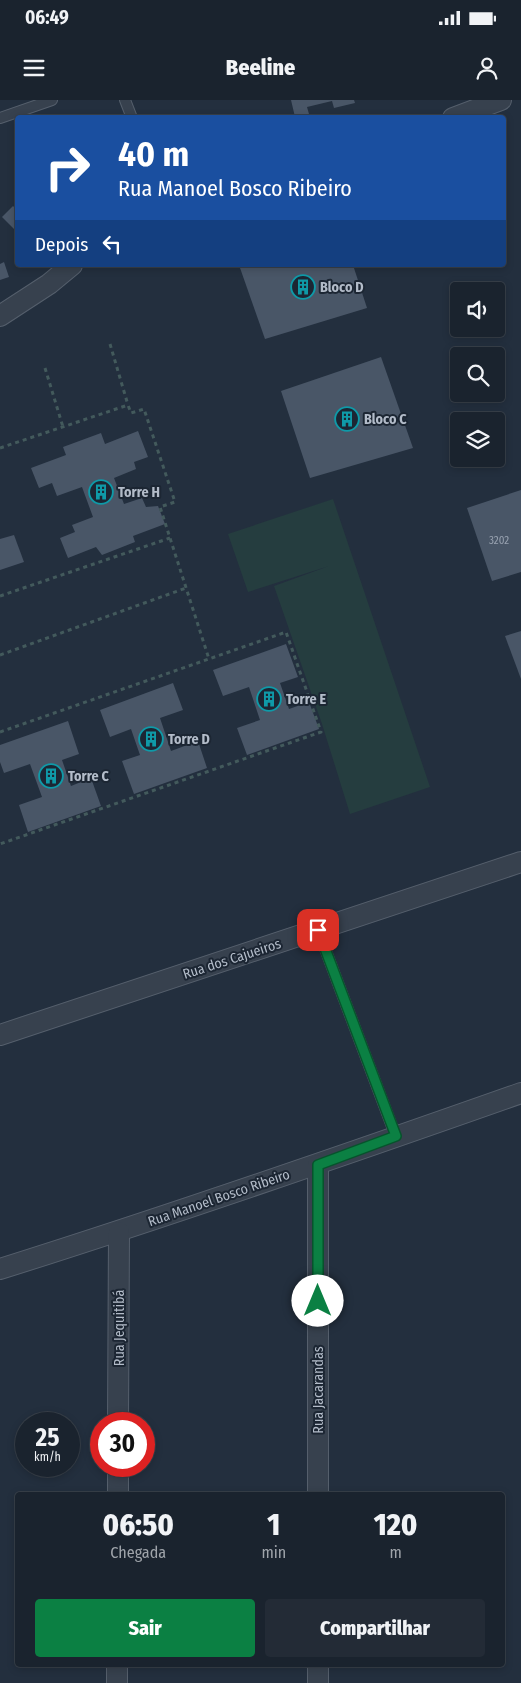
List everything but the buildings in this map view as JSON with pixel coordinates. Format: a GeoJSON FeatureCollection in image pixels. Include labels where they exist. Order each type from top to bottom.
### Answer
{"type":"FeatureCollection","features":[{"type":"Feature","properties":{"kind":"street"},"geometry":{"type":"LineString","coordinates":[[461,115],[501,100]]}},
{"type":"Feature","properties":{"kind":"street"},"geometry":{"type":"LineString","coordinates":[[0,316],[49,284],[70,267]]}},
{"type":"Feature","properties":{"kind":"street","name":"Rua dos Cajueiros"},"geometry":{"type":"LineString","coordinates":[[0,1035],[521,862]]}},
{"type":"Feature","properties":{"kind":"street","name":"Rua Manoel Bosco Ribeiro"},"geometry":{"type":"LineString","coordinates":[[0,1269],[119,1232],[318,1165],[521,1093]]}},
{"type":"Feature","properties":{"kind":"street","name":"Rua Jacarandas"},"geometry":{"type":"LineString","coordinates":[[318,1165],[318,1492]]}},
{"type":"Feature","properties":{"kind":"street","name":"Rua Jequitibá"},"geometry":{"type":"LineString","coordinates":[[118,1412],[119,1232]]}},
{"type":"Feature","properties":{"kind":"street"},"geometry":{"type":"LineString","coordinates":[[118,1477],[118,1492]]}},
{"type":"Feature","properties":{"kind":"street"},"geometry":{"type":"LineString","coordinates":[[117,1667],[117,1683]]}},
{"type":"Feature","properties":{"kind":"street"},"geometry":{"type":"LineString","coordinates":[[318,1667],[318,1683]]}},
{"type":"Feature","properties":{"kind":"lane"},"geometry":{"type":"LineString","coordinates":[[0,118],[52,100]]}},
{"type":"Feature","properties":{"kind":"lane"},"geometry":{"type":"LineString","coordinates":[[125,100],[131,115]]}},
{"type":"Feature","properties":{"kind":"lane"},"geometry":{"type":"LineString","coordinates":[[318,930],[396,1136]]}},
{"type":"Feature","properties":{"kind":"path"},"geometry":{"type":"LineString","coordinates":[[110,344],[130,413],[144,409],[175,502],[160,507],[209,659]]}},
{"type":"Feature","properties":{"kind":"path"},"geometry":{"type":"LineString","coordinates":[[45,368],[63,427]]}},
{"type":"Feature","properties":{"kind":"path"},"geometry":{"type":"LineString","coordinates":[[0,448],[128,405]]}},
{"type":"Feature","properties":{"kind":"path"},"geometry":{"type":"LineString","coordinates":[[0,596],[170,538]]}},
{"type":"Feature","properties":{"kind":"path"},"geometry":{"type":"LineString","coordinates":[[0,655],[186,588]]}},
{"type":"Feature","properties":{"kind":"path"},"geometry":{"type":"LineString","coordinates":[[0,732],[286,632],[321,732],[0,844]]}},
{"type":"Feature","properties":{"kind":"green space"},"geometry":{"type":"Polygon","coordinates":[[[333,499],[430,787],[350,814],[322,724],[274,586],[329,566],[248,592],[228,534],[333,499]]]}},
{"type":"Feature","properties":{"kind":"place","name":"Bloco D"},"geometry":{"type":"Point","coordinates":[303,287]}},
{"type":"Feature","properties":{"kind":"place","name":"Bloco C"},"geometry":{"type":"Point","coordinates":[347,419]}},
{"type":"Feature","properties":{"kind":"place","name":"Torre H"},"geometry":{"type":"Point","coordinates":[101,492]}},
{"type":"Feature","properties":{"kind":"place","name":"Torre E"},"geometry":{"type":"Point","coordinates":[269,699]}},
{"type":"Feature","properties":{"kind":"place","name":"Torre D"},"geometry":{"type":"Point","coordinates":[151,739]}},
{"type":"Feature","properties":{"kind":"place","name":"Torre C"},"geometry":{"type":"Point","coordinates":[51,776]}},
{"type":"Feature","properties":{"kind":"route"},"geometry":{"type":"LineString","coordinates":[[318,930],[396,1136],[318,1165],[318,1301]]}}]}
